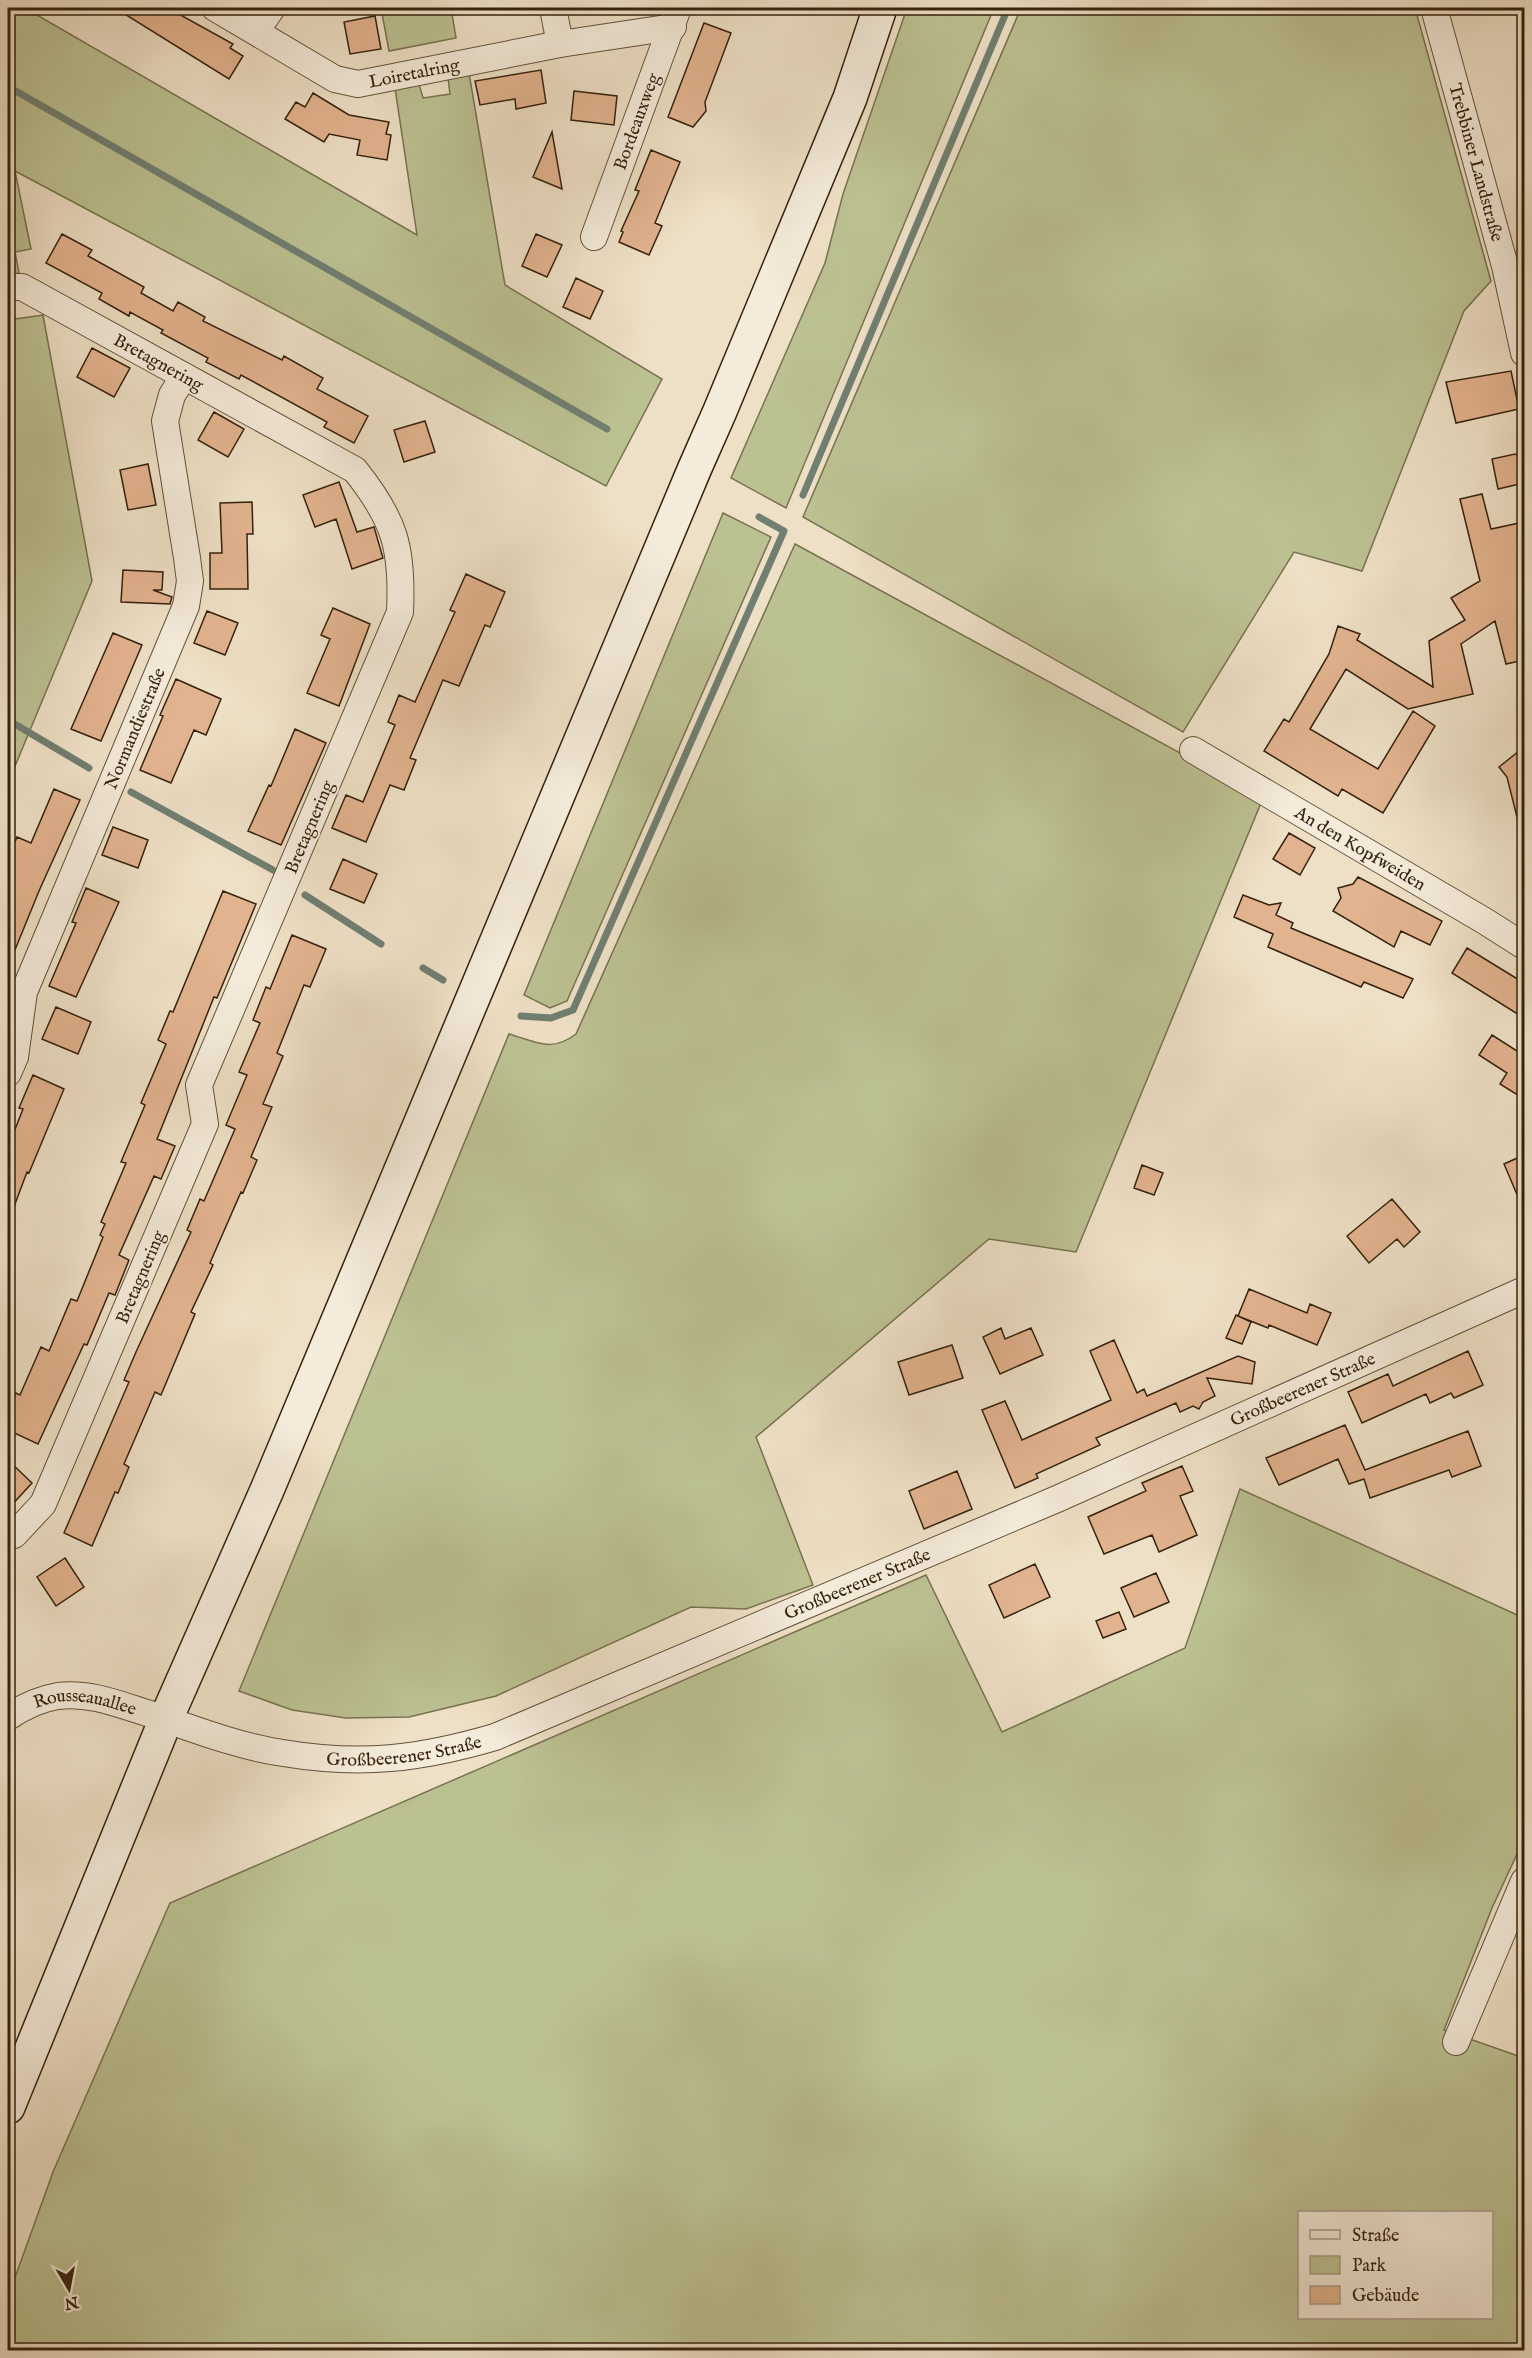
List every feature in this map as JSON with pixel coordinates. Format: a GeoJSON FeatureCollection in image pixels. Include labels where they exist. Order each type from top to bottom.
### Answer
{"type":"FeatureCollection","features":[{"type":"Feature","properties":{"kind":"main road"},"geometry":{"type":"LineString","coordinates":[[8,2107],[166,1719],[267,1490],[720,411],[850,98],[880,8]]}},
{"type":"Feature","properties":{"kind":"street","name":"Loiretalring"},"geometry":{"type":"LineString","coordinates":[[215,8],[335,79],[358,84],[560,44],[675,17]]}},
{"type":"Feature","properties":{"kind":"street"},"geometry":{"type":"LineString","coordinates":[[256,31],[272,8]]}},
{"type":"Feature","properties":{"kind":"street"},"geometry":{"type":"LineString","coordinates":[[553,8],[560,44]]}},
{"type":"Feature","properties":{"kind":"street","name":"Trebbiner Landstraße"},"geometry":{"type":"LineString","coordinates":[[1434,8],[1505,266],[1524,353]]}},
{"type":"Feature","properties":{"kind":"street","name":"Bordeauxweg"},"geometry":{"type":"LineString","coordinates":[[594,237],[675,17]]}},
{"type":"Feature","properties":{"kind":"street","name":"Bretagnering"},"geometry":{"type":"LineString","coordinates":[[8,287],[22,287],[355,470],[375,496],[392,526],[401,576],[400,612],[199,1085],[205,1124],[43,1504],[14,1534],[8,1537]]}},
{"type":"Feature","properties":{"kind":"street","name":"Normandiestraße"},"geometry":{"type":"LineString","coordinates":[[8,1073],[15,1057],[24,992],[186,606],[190,581],[165,421],[172,395],[184,376]]}},
{"type":"Feature","properties":{"kind":"street","name":"An den Kopfweiden"},"geometry":{"type":"LineString","coordinates":[[1194,750],[1484,920],[1524,946]]}},
{"type":"Feature","properties":{"kind":"street","name":"Großbeerener Straße"},"geometry":{"type":"LineString","coordinates":[[166,1719],[241,1744],[281,1753],[342,1759],[411,1757],[452,1750],[495,1737],[1058,1500],[1524,1290]]}},
{"type":"Feature","properties":{"kind":"street","name":"Rousseauallee"},"geometry":{"type":"LineString","coordinates":[[8,1717],[28,1704],[58,1696],[87,1696],[166,1719]]}},
{"type":"Feature","properties":{"kind":"street"},"geometry":{"type":"LineString","coordinates":[[1456,2042],[1524,1881]]}},
{"type":"Feature","properties":{"kind":"green space"},"geometry":{"type":"Polygon","coordinates":[[[8,8],[25,8],[417,235],[395,88],[419,84],[423,98],[450,94],[448,78],[469,73],[505,285],[662,379],[606,486],[15,171],[31,249],[15,252],[19,273],[8,275],[8,8]]]}},
{"type":"Feature","properties":{"kind":"green space"},"geometry":{"type":"Polygon","coordinates":[[[381,8],[451,8],[456,38],[389,51],[381,8]]]}},
{"type":"Feature","properties":{"kind":"green space"},"geometry":{"type":"Polygon","coordinates":[[[907,8],[994,8],[786,508],[731,478],[825,263],[843,194],[907,8]]]}},
{"type":"Feature","properties":{"kind":"green space"},"geometry":{"type":"Polygon","coordinates":[[[1021,8],[1415,8],[1491,281],[1464,311],[1362,571],[1294,552],[1183,732],[803,517],[1021,8]]]}},
{"type":"Feature","properties":{"kind":"green space"},"geometry":{"type":"Polygon","coordinates":[[[43,315],[92,581],[8,783],[8,320],[43,315]]]}},
{"type":"Feature","properties":{"kind":"green space"},"geometry":{"type":"Polygon","coordinates":[[[723,513],[771,537],[567,1001],[550,1008],[524,995],[723,513]]]}},
{"type":"Feature","properties":{"kind":"green space"},"geometry":{"type":"Polygon","coordinates":[[[795,544],[1263,798],[1076,1252],[989,1239],[756,1437],[813,1585],[746,1609],[691,1607],[496,1696],[409,1717],[346,1718],[292,1710],[239,1691],[509,1034],[536,1043],[551,1044],[567,1040],[576,1034],[795,544]]]}},
{"type":"Feature","properties":{"kind":"green space"},"geometry":{"type":"Polygon","coordinates":[[[1240,1489],[1524,1618],[1524,1839],[1492,1908],[1444,2030],[1524,2058],[1524,2350],[8,2350],[8,2297],[53,2172],[170,1903],[926,1575],[1002,1732],[1185,1648],[1240,1489]]]}},
{"type":"Feature","properties":{"kind":"building"},"geometry":{"type":"Polygon","coordinates":[[[115,8],[168,8],[233,44],[230,48],[243,56],[229,79],[115,8]]]}},
{"type":"Feature","properties":{"kind":"building"},"geometry":{"type":"Polygon","coordinates":[[[375,16],[381,49],[350,54],[344,22],[375,16]]]}},
{"type":"Feature","properties":{"kind":"building"},"geometry":{"type":"Polygon","coordinates":[[[704,23],[731,33],[705,102],[706,111],[693,127],[668,117],[704,23]]]}},
{"type":"Feature","properties":{"kind":"building"},"geometry":{"type":"Polygon","coordinates":[[[541,70],[546,103],[516,109],[515,99],[480,105],[475,81],[541,70]]]}},
{"type":"Feature","properties":{"kind":"building"},"geometry":{"type":"Polygon","coordinates":[[[574,91],[617,96],[614,125],[571,120],[574,91]]]}},
{"type":"Feature","properties":{"kind":"building"},"geometry":{"type":"Polygon","coordinates":[[[313,93],[349,115],[389,122],[386,134],[391,135],[387,160],[357,155],[360,140],[329,134],[324,142],[285,119],[296,102],[305,107],[313,93]]]}},
{"type":"Feature","properties":{"kind":"building"},"geometry":{"type":"Polygon","coordinates":[[[552,132],[562,189],[533,177],[552,132]]]}},
{"type":"Feature","properties":{"kind":"building"},"geometry":{"type":"Polygon","coordinates":[[[651,150],[680,162],[655,223],[662,226],[649,255],[619,242],[623,232],[621,231],[639,191],[635,190],[651,150]]]}},
{"type":"Feature","properties":{"kind":"building"},"geometry":{"type":"Polygon","coordinates":[[[62,234],[92,250],[88,256],[144,287],[141,293],[173,311],[178,302],[205,317],[203,321],[282,360],[284,356],[323,378],[317,389],[368,416],[354,443],[324,427],[327,422],[241,375],[239,379],[206,362],[208,358],[161,333],[163,330],[130,312],[129,316],[99,299],[102,293],[46,263],[62,234]]]}},
{"type":"Feature","properties":{"kind":"building"},"geometry":{"type":"Polygon","coordinates":[[[536,234],[562,245],[547,277],[522,266],[536,234]]]}},
{"type":"Feature","properties":{"kind":"building"},"geometry":{"type":"Polygon","coordinates":[[[576,278],[603,291],[590,319],[563,307],[576,278]]]}},
{"type":"Feature","properties":{"kind":"building"},"geometry":{"type":"Polygon","coordinates":[[[92,348],[130,368],[114,397],[77,377],[92,348]]]}},
{"type":"Feature","properties":{"kind":"building"},"geometry":{"type":"Polygon","coordinates":[[[1511,371],[1519,409],[1456,423],[1446,382],[1511,371]]]}},
{"type":"Feature","properties":{"kind":"building"},"geometry":{"type":"Polygon","coordinates":[[[214,412],[244,429],[228,457],[198,440],[214,412]]]}},
{"type":"Feature","properties":{"kind":"building"},"geometry":{"type":"Polygon","coordinates":[[[425,421],[435,452],[404,462],[394,430],[425,421]]]}},
{"type":"Feature","properties":{"kind":"building"},"geometry":{"type":"Polygon","coordinates":[[[1515,454],[1524,460],[1524,483],[1498,489],[1492,459],[1515,454]]]}},
{"type":"Feature","properties":{"kind":"building"},"geometry":{"type":"Polygon","coordinates":[[[148,464],[156,505],[128,510],[120,470],[148,464]]]}},
{"type":"Feature","properties":{"kind":"building"},"geometry":{"type":"Polygon","coordinates":[[[339,482],[357,532],[374,527],[383,558],[352,569],[336,519],[315,527],[303,495],[339,482]]]}},
{"type":"Feature","properties":{"kind":"building"},"geometry":{"type":"Polygon","coordinates":[[[1482,494],[1491,529],[1524,522],[1524,660],[1506,664],[1495,621],[1461,644],[1473,694],[1408,709],[1346,669],[1310,729],[1378,769],[1413,711],[1435,726],[1383,813],[1342,789],[1338,796],[1264,751],[1284,719],[1289,722],[1301,702],[1329,654],[1338,626],[1360,634],[1357,640],[1433,687],[1429,641],[1465,620],[1451,598],[1480,581],[1460,499],[1482,494]]]}},
{"type":"Feature","properties":{"kind":"building"},"geometry":{"type":"Polygon","coordinates":[[[252,502],[253,534],[247,534],[248,589],[210,589],[210,553],[222,553],[220,503],[252,502]]]}},
{"type":"Feature","properties":{"kind":"building"},"geometry":{"type":"Polygon","coordinates":[[[123,570],[163,572],[162,590],[153,590],[172,597],[170,604],[121,602],[123,570]]]}},
{"type":"Feature","properties":{"kind":"building"},"geometry":{"type":"Polygon","coordinates":[[[466,574],[505,592],[490,627],[485,625],[459,686],[443,680],[410,758],[416,760],[404,790],[390,785],[366,842],[332,828],[346,795],[363,802],[395,725],[388,722],[399,695],[415,702],[455,612],[450,610],[466,574]]]}},
{"type":"Feature","properties":{"kind":"building"},"geometry":{"type":"Polygon","coordinates":[[[333,608],[370,624],[339,706],[307,693],[330,639],[321,635],[333,608]]]}},
{"type":"Feature","properties":{"kind":"building"},"geometry":{"type":"Polygon","coordinates":[[[207,611],[238,623],[225,655],[194,643],[207,611]]]}},
{"type":"Feature","properties":{"kind":"building"},"geometry":{"type":"Polygon","coordinates":[[[113,633],[142,645],[101,741],[71,729],[113,633]]]}},
{"type":"Feature","properties":{"kind":"building"},"geometry":{"type":"Polygon","coordinates":[[[176,679],[221,699],[206,735],[194,730],[171,783],[140,770],[176,679]]]}},
{"type":"Feature","properties":{"kind":"building"},"geometry":{"type":"Polygon","coordinates":[[[295,729],[326,743],[281,845],[248,831],[269,785],[271,786],[295,729]]]}},
{"type":"Feature","properties":{"kind":"building"},"geometry":{"type":"Polygon","coordinates":[[[1524,747],[1524,820],[1518,821],[1507,777],[1499,767],[1524,747]]]}},
{"type":"Feature","properties":{"kind":"building"},"geometry":{"type":"Polygon","coordinates":[[[54,789],[80,800],[8,967],[8,858],[17,837],[31,843],[54,789]]]}},
{"type":"Feature","properties":{"kind":"building"},"geometry":{"type":"Polygon","coordinates":[[[113,827],[148,840],[138,868],[102,855],[113,827]]]}},
{"type":"Feature","properties":{"kind":"building"},"geometry":{"type":"Polygon","coordinates":[[[1289,833],[1315,848],[1300,875],[1273,859],[1289,833]]]}},
{"type":"Feature","properties":{"kind":"building"},"geometry":{"type":"Polygon","coordinates":[[[343,859],[377,874],[364,903],[330,889],[343,859]]]}},
{"type":"Feature","properties":{"kind":"building"},"geometry":{"type":"Polygon","coordinates":[[[1358,877],[1442,921],[1430,945],[1401,931],[1394,947],[1333,911],[1341,898],[1338,888],[1353,884],[1358,877]]]}},
{"type":"Feature","properties":{"kind":"building"},"geometry":{"type":"Polygon","coordinates":[[[86,888],[119,902],[76,997],[49,986],[76,923],[72,922],[86,888]]]}},
{"type":"Feature","properties":{"kind":"building"},"geometry":{"type":"Polygon","coordinates":[[[223,891],[256,904],[217,998],[214,997],[157,1139],[175,1146],[161,1179],[154,1176],[119,1255],[129,1260],[115,1295],[109,1293],[87,1345],[84,1344],[38,1444],[8,1430],[8,1412],[16,1393],[20,1395],[41,1347],[49,1351],[71,1299],[77,1301],[103,1237],[100,1235],[105,1224],[101,1222],[126,1163],[121,1162],[145,1105],[141,1103],[166,1044],[158,1040],[170,1011],[173,1012],[223,891]]]}},
{"type":"Feature","properties":{"kind":"building"},"geometry":{"type":"Polygon","coordinates":[[[1243,895],[1269,905],[1281,903],[1276,915],[1293,923],[1291,928],[1413,979],[1403,998],[1364,982],[1361,987],[1268,947],[1273,934],[1234,917],[1243,895]]]}},
{"type":"Feature","properties":{"kind":"building"},"geometry":{"type":"Polygon","coordinates":[[[292,935],[326,949],[310,987],[304,985],[277,1053],[283,1056],[263,1104],[272,1107],[251,1157],[257,1160],[210,1263],[213,1265],[191,1312],[195,1314],[161,1395],[155,1392],[124,1464],[129,1467],[118,1493],[115,1492],[92,1546],[64,1533],[129,1382],[124,1380],[191,1232],[187,1230],[200,1199],[204,1201],[235,1129],[226,1125],[247,1075],[239,1072],[260,1023],[253,1020],[266,987],[270,989],[292,935]]]}},
{"type":"Feature","properties":{"kind":"building"},"geometry":{"type":"Polygon","coordinates":[[[1467,948],[1524,983],[1524,1018],[1452,973],[1467,948]]]}},
{"type":"Feature","properties":{"kind":"building"},"geometry":{"type":"Polygon","coordinates":[[[56,1007],[91,1022],[78,1054],[42,1039],[56,1007]]]}},
{"type":"Feature","properties":{"kind":"building"},"geometry":{"type":"Polygon","coordinates":[[[1492,1035],[1520,1053],[1524,1046],[1524,1099],[1500,1084],[1507,1073],[1479,1055],[1492,1035]]]}},
{"type":"Feature","properties":{"kind":"building"},"geometry":{"type":"Polygon","coordinates":[[[33,1075],[64,1089],[29,1173],[27,1172],[9,1220],[8,1147],[23,1109],[19,1108],[33,1075]]]}},
{"type":"Feature","properties":{"kind":"building"},"geometry":{"type":"Polygon","coordinates":[[[1524,1155],[1524,1211],[1504,1164],[1524,1155]]]}},
{"type":"Feature","properties":{"kind":"building"},"geometry":{"type":"Polygon","coordinates":[[[1142,1165],[1163,1173],[1154,1195],[1134,1188],[1142,1165]]]}},
{"type":"Feature","properties":{"kind":"building"},"geometry":{"type":"Polygon","coordinates":[[[1392,1199],[1420,1232],[1404,1247],[1397,1239],[1369,1263],[1347,1236],[1392,1199]]]}},
{"type":"Feature","properties":{"kind":"building"},"geometry":{"type":"Polygon","coordinates":[[[1249,1289],[1307,1313],[1310,1304],[1331,1313],[1317,1345],[1269,1325],[1268,1328],[1238,1316],[1249,1289]]]}},
{"type":"Feature","properties":{"kind":"building"},"geometry":{"type":"Polygon","coordinates":[[[1236,1315],[1251,1322],[1242,1344],[1226,1338],[1236,1315]]]}},
{"type":"Feature","properties":{"kind":"building"},"geometry":{"type":"Polygon","coordinates":[[[1001,1328],[1005,1339],[1031,1328],[1043,1355],[1000,1374],[983,1337],[1001,1328]]]}},
{"type":"Feature","properties":{"kind":"building"},"geometry":{"type":"Polygon","coordinates":[[[1114,1340],[1137,1393],[1144,1389],[1147,1396],[1238,1356],[1255,1362],[1252,1384],[1207,1378],[1215,1396],[1203,1402],[1199,1409],[1193,1406],[1180,1412],[1176,1403],[1096,1438],[1100,1445],[1036,1474],[1038,1478],[1015,1488],[982,1410],[1005,1401],[1022,1440],[1111,1400],[1090,1351],[1114,1340]]]}},
{"type":"Feature","properties":{"kind":"building"},"geometry":{"type":"Polygon","coordinates":[[[952,1345],[963,1378],[909,1395],[898,1362],[952,1345]]]}},
{"type":"Feature","properties":{"kind":"building"},"geometry":{"type":"Polygon","coordinates":[[[1468,1351],[1483,1385],[1454,1398],[1451,1393],[1430,1403],[1426,1394],[1362,1423],[1348,1392],[1388,1374],[1393,1386],[1468,1351]]]}},
{"type":"Feature","properties":{"kind":"building"},"geometry":{"type":"Polygon","coordinates":[[[1345,1425],[1365,1470],[1468,1431],[1481,1466],[1452,1477],[1449,1470],[1370,1498],[1364,1479],[1349,1484],[1338,1459],[1279,1485],[1266,1458],[1345,1425]]]}},
{"type":"Feature","properties":{"kind":"building"},"geometry":{"type":"Polygon","coordinates":[[[8,1460],[32,1483],[8,1509],[8,1460]]]}},
{"type":"Feature","properties":{"kind":"building"},"geometry":{"type":"Polygon","coordinates":[[[1182,1466],[1193,1491],[1180,1496],[1197,1535],[1159,1552],[1152,1535],[1104,1554],[1088,1517],[1146,1491],[1142,1483],[1182,1466]]]}},
{"type":"Feature","properties":{"kind":"building"},"geometry":{"type":"Polygon","coordinates":[[[957,1471],[972,1509],[924,1529],[909,1491],[957,1471]]]}},
{"type":"Feature","properties":{"kind":"building"},"geometry":{"type":"Polygon","coordinates":[[[65,1558],[84,1587],[56,1606],[37,1577],[65,1558]]]}},
{"type":"Feature","properties":{"kind":"building"},"geometry":{"type":"Polygon","coordinates":[[[1035,1564],[1050,1597],[1004,1618],[989,1585],[1035,1564]]]}},
{"type":"Feature","properties":{"kind":"building"},"geometry":{"type":"Polygon","coordinates":[[[1156,1573],[1169,1602],[1134,1617],[1121,1588],[1156,1573]]]}},
{"type":"Feature","properties":{"kind":"building"},"geometry":{"type":"Polygon","coordinates":[[[1119,1612],[1126,1629],[1103,1638],[1096,1621],[1119,1612]]]}},
{"type":"Feature","properties":{"kind":"waterway"},"geometry":{"type":"LineString","coordinates":[[803,495],[1008,8]]}},
{"type":"Feature","properties":{"kind":"waterway"},"geometry":{"type":"LineString","coordinates":[[14,90],[607,429]]}},
{"type":"Feature","properties":{"kind":"waterway"},"geometry":{"type":"LineString","coordinates":[[521,1016],[551,1018],[573,1010],[784,531],[759,517]]}},
{"type":"Feature","properties":{"kind":"waterway"},"geometry":{"type":"LineString","coordinates":[[8,720],[89,768]]}},
{"type":"Feature","properties":{"kind":"waterway"},"geometry":{"type":"LineString","coordinates":[[131,792],[273,870]]}},
{"type":"Feature","properties":{"kind":"waterway"},"geometry":{"type":"LineString","coordinates":[[305,895],[381,944]]}},
{"type":"Feature","properties":{"kind":"waterway"},"geometry":{"type":"LineString","coordinates":[[423,968],[443,980]]}}]}
